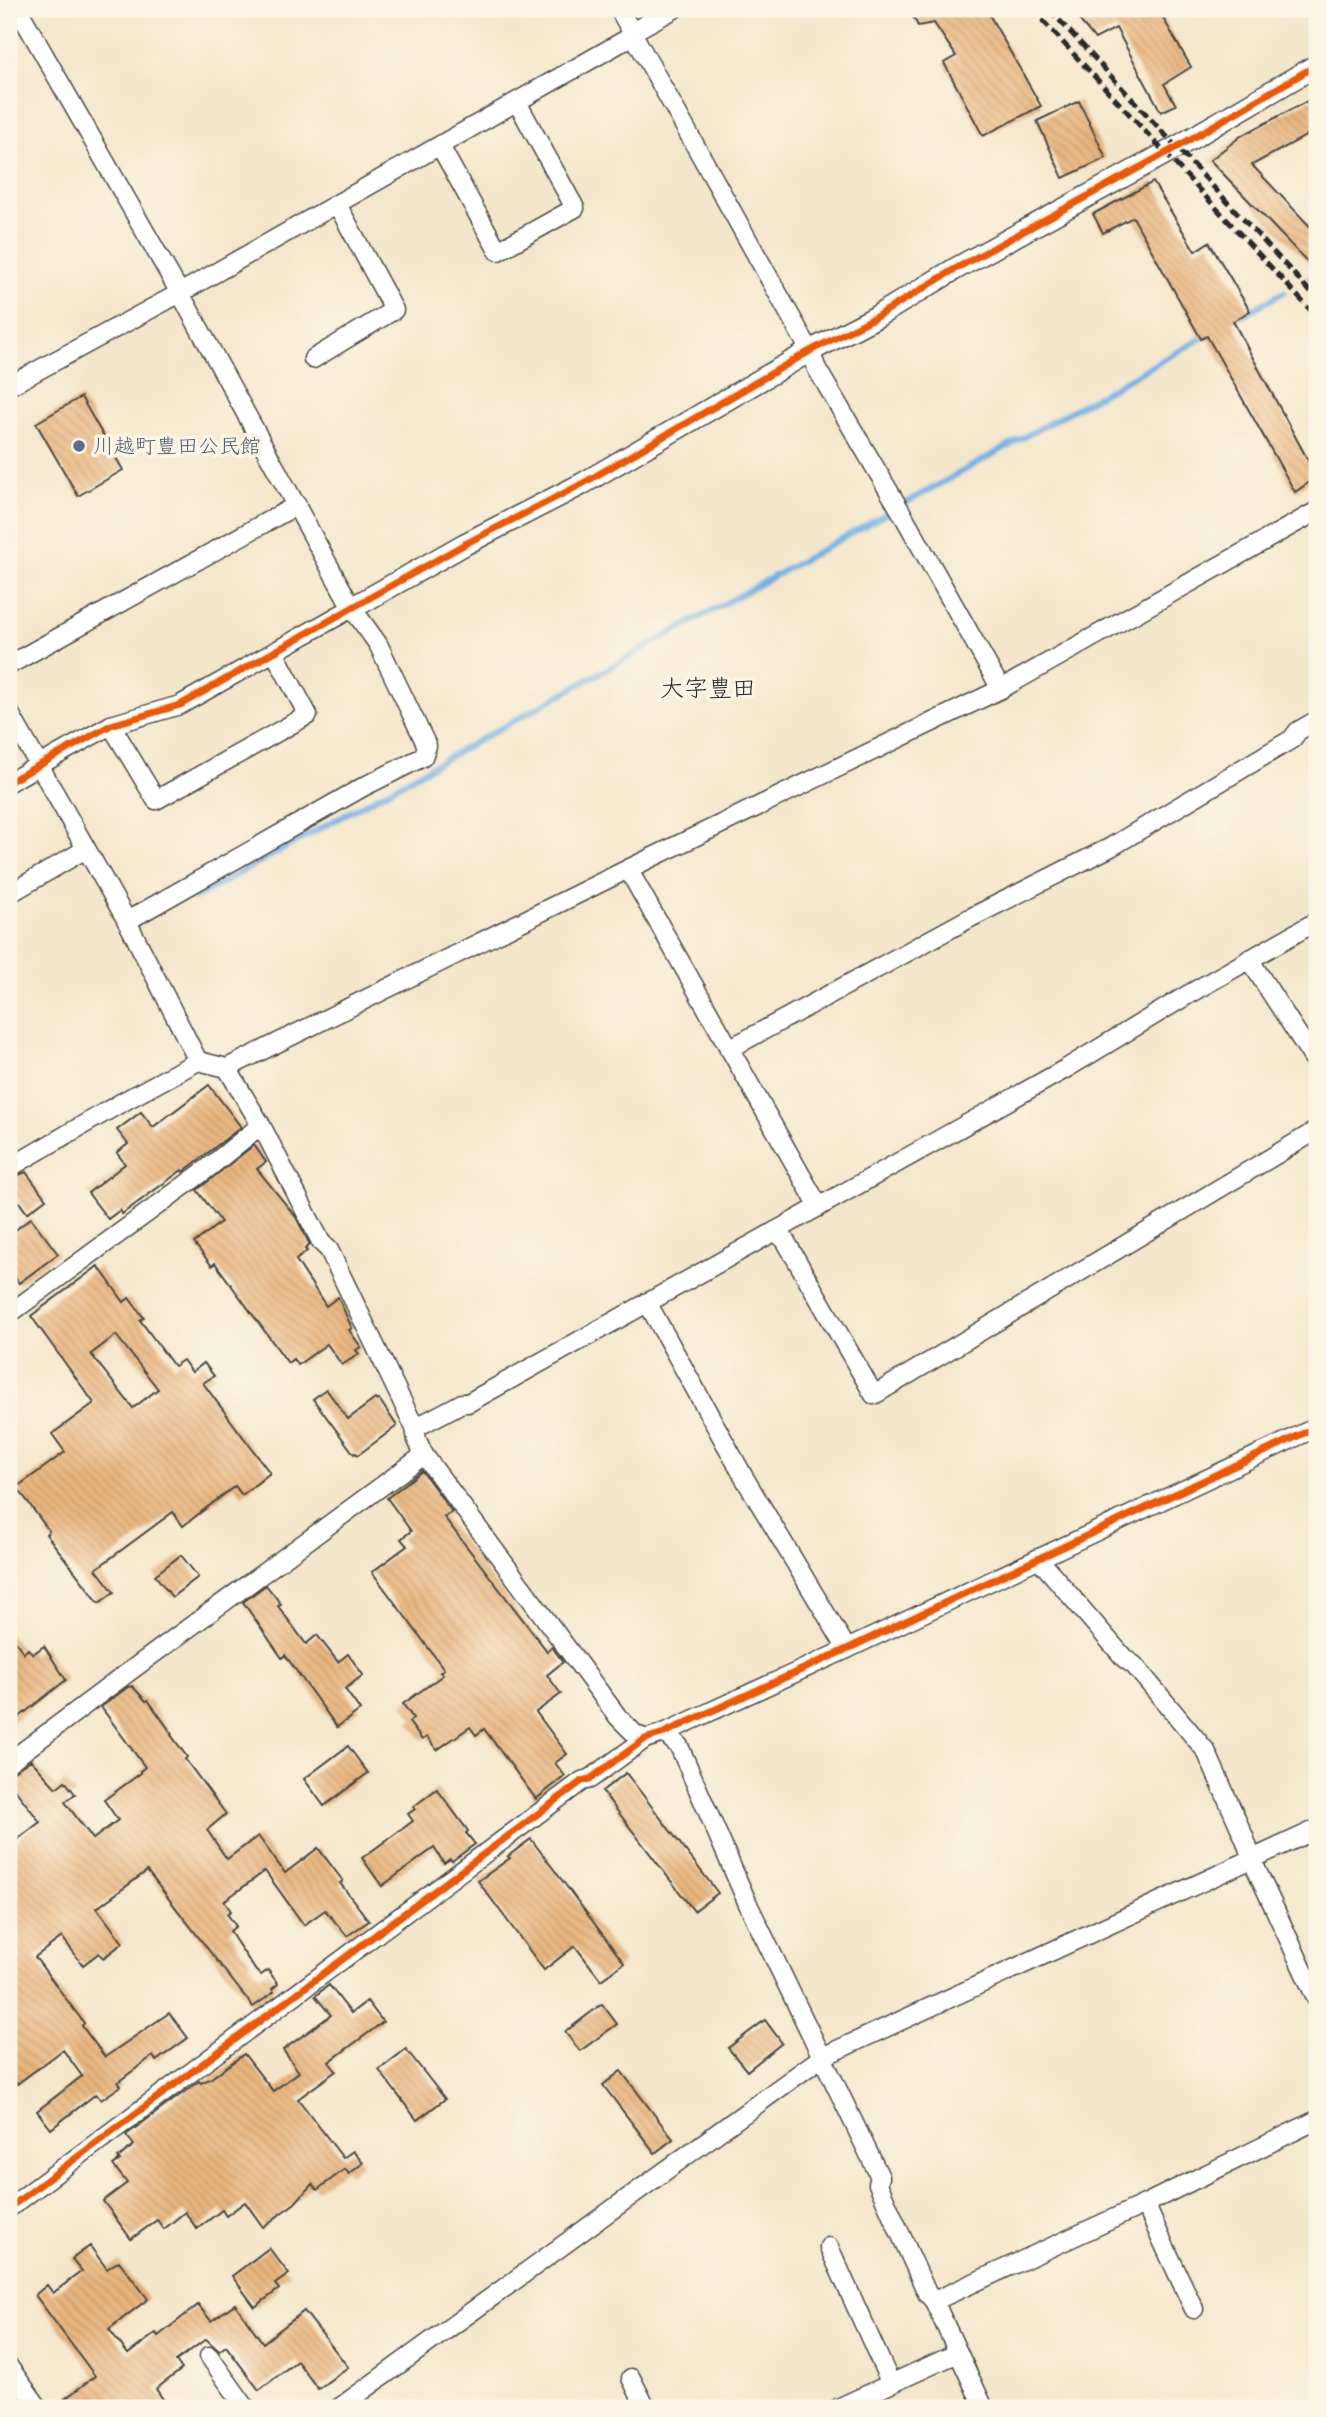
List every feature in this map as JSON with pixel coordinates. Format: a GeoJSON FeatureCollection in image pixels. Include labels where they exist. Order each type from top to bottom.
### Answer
{"type":"FeatureCollection","features":[{"type":"Feature","properties":{"kind":"street"},"geometry":{"type":"LineString","coordinates":[[18,9],[180,293],[352,608],[378,644],[427,746],[423,757],[127,921]]}},
{"type":"Feature","properties":{"kind":"street"},"geometry":{"type":"LineString","coordinates":[[619,9],[810,351],[817,369],[1001,688]]}},
{"type":"Feature","properties":{"kind":"street"},"geometry":{"type":"LineString","coordinates":[[9,386],[440,146],[674,9]]}},
{"type":"Feature","properties":{"kind":"street"},"geometry":{"type":"LineString","coordinates":[[9,782],[111,725],[180,705],[466,544],[582,484],[810,351],[876,317],[1317,65]]}},
{"type":"Feature","properties":{"kind":"street"},"geometry":{"type":"LineString","coordinates":[[440,146],[498,251],[575,208],[517,102]]}},
{"type":"Feature","properties":{"kind":"street"},"geometry":{"type":"LineString","coordinates":[[313,359],[394,310],[337,204]]}},
{"type":"Feature","properties":{"kind":"street"},"geometry":{"type":"LineString","coordinates":[[9,665],[297,505]]}},
{"type":"Feature","properties":{"kind":"street"},"geometry":{"type":"LineString","coordinates":[[9,1168],[198,1061],[227,1068],[1001,688],[1317,511]]}},
{"type":"Feature","properties":{"kind":"street"},"geometry":{"type":"LineString","coordinates":[[111,725],[156,800],[308,715],[274,652]]}},
{"type":"Feature","properties":{"kind":"street"},"geometry":{"type":"LineString","coordinates":[[9,712],[127,921],[198,1061]]}},
{"type":"Feature","properties":{"kind":"street"},"geometry":{"type":"LineString","coordinates":[[729,1049],[970,918],[1111,847],[1292,740],[1298,731],[1317,720]]}},
{"type":"Feature","properties":{"kind":"street"},"geometry":{"type":"LineString","coordinates":[[9,894],[86,849]]}},
{"type":"Feature","properties":{"kind":"street"},"geometry":{"type":"LineString","coordinates":[[628,869],[819,1207]]}},
{"type":"Feature","properties":{"kind":"street"},"geometry":{"type":"LineString","coordinates":[[415,1428],[462,1403],[468,1403],[1067,1068],[1248,959],[1317,921]]}},
{"type":"Feature","properties":{"kind":"street"},"geometry":{"type":"LineString","coordinates":[[1248,959],[1317,1064]]}},
{"type":"Feature","properties":{"kind":"street"},"geometry":{"type":"LineString","coordinates":[[227,1068],[261,1125],[321,1242],[329,1250],[415,1428],[416,1440],[424,1455],[614,1712],[635,1734],[645,1739]]}},
{"type":"Feature","properties":{"kind":"street"},"geometry":{"type":"LineString","coordinates":[[9,1314],[207,1169],[261,1125]]}},
{"type":"Feature","properties":{"kind":"street"},"geometry":{"type":"LineString","coordinates":[[775,1231],[785,1240],[874,1395],[1317,1130]]}},
{"type":"Feature","properties":{"kind":"street"},"geometry":{"type":"LineString","coordinates":[[647,1302],[745,1479],[847,1650]]}},
{"type":"Feature","properties":{"kind":"street"},"geometry":{"type":"LineString","coordinates":[[9,2208],[582,1781],[590,1779],[645,1739],[664,1733],[847,1650],[1317,1427]]}},
{"type":"Feature","properties":{"kind":"street"},"geometry":{"type":"LineString","coordinates":[[9,1762],[424,1455]]}},
{"type":"Feature","properties":{"kind":"street"},"geometry":{"type":"LineString","coordinates":[[1038,1558],[1206,1751],[1252,1860],[1317,2000]]}},
{"type":"Feature","properties":{"kind":"street"},"geometry":{"type":"LineString","coordinates":[[664,1733],[679,1746],[748,1904],[880,2177],[878,2184],[984,2408]]}},
{"type":"Feature","properties":{"kind":"street"},"geometry":{"type":"LineString","coordinates":[[339,2408],[822,2057],[1317,1829]]}},
{"type":"Feature","properties":{"kind":"street"},"geometry":{"type":"LineString","coordinates":[[934,2301],[1145,2204],[1317,2120]]}},
{"type":"Feature","properties":{"kind":"street"},"geometry":{"type":"LineString","coordinates":[[1145,2204],[1194,2309]]}},
{"type":"Feature","properties":{"kind":"street"},"geometry":{"type":"LineString","coordinates":[[829,2247],[891,2384]]}},
{"type":"Feature","properties":{"kind":"street"},"geometry":{"type":"LineString","coordinates":[[838,2408],[958,2353]]}},
{"type":"Feature","properties":{"kind":"street"},"geometry":{"type":"LineString","coordinates":[[209,2356],[246,2408]]}},
{"type":"Feature","properties":{"kind":"street"},"geometry":{"type":"LineString","coordinates":[[9,2367],[39,2408]]}},
{"type":"Feature","properties":{"kind":"street"},"geometry":{"type":"LineString","coordinates":[[631,2378],[646,2408]]}},
{"type":"Feature","properties":{"kind":"building"},"geometry":{"type":"Polygon","coordinates":[[[909,9],[986,9],[1041,106],[983,136],[944,63],[956,56],[934,23],[918,26],[909,9]]]}},
{"type":"Feature","properties":{"kind":"building"},"geometry":{"type":"Polygon","coordinates":[[[1070,9],[1158,9],[1191,67],[1164,84],[1176,105],[1161,112],[1116,28],[1095,39],[1070,9]]]}},
{"type":"Feature","properties":{"kind":"building"},"geometry":{"type":"Polygon","coordinates":[[[1317,96],[1317,130],[1252,165],[1317,234],[1317,272],[1210,160],[1241,136],[1317,96]]]}},
{"type":"Feature","properties":{"kind":"building"},"geometry":{"type":"Polygon","coordinates":[[[1079,101],[1106,158],[1063,178],[1037,121],[1079,101]]]}},
{"type":"Feature","properties":{"kind":"building"},"geometry":{"type":"Polygon","coordinates":[[[1153,182],[1195,251],[1209,242],[1250,311],[1233,321],[1317,477],[1295,492],[1207,336],[1201,339],[1133,217],[1103,233],[1093,214],[1153,182]]]}},
{"type":"Feature","properties":{"kind":"building","name":"川越町豊田公民館"},"geometry":{"type":"Polygon","coordinates":[[[81,397],[123,470],[78,496],[36,423],[81,397]]]}},
{"type":"Feature","properties":{"kind":"building"},"geometry":{"type":"Polygon","coordinates":[[[209,1085],[241,1127],[183,1172],[182,1170],[122,1214],[120,1210],[108,1219],[88,1193],[125,1164],[117,1153],[128,1144],[117,1130],[141,1112],[153,1127],[209,1085]]]}},
{"type":"Feature","properties":{"kind":"building"},"geometry":{"type":"Polygon","coordinates":[[[254,1145],[266,1162],[257,1169],[296,1217],[310,1245],[296,1260],[326,1306],[338,1297],[352,1328],[349,1330],[361,1347],[356,1350],[359,1354],[342,1365],[327,1344],[298,1365],[293,1359],[288,1363],[215,1263],[212,1266],[194,1243],[221,1222],[197,1190],[254,1145]]]}},
{"type":"Feature","properties":{"kind":"building"},"geometry":{"type":"Polygon","coordinates":[[[26,1172],[46,1199],[27,1213],[9,1188],[9,1179],[26,1172]]]}},
{"type":"Feature","properties":{"kind":"building"},"geometry":{"type":"Polygon","coordinates":[[[31,1218],[58,1254],[19,1283],[9,1270],[9,1235],[31,1218]]]}},
{"type":"Feature","properties":{"kind":"building"},"geometry":{"type":"Polygon","coordinates":[[[98,1266],[124,1302],[129,1298],[144,1318],[140,1320],[174,1366],[183,1360],[192,1372],[204,1363],[214,1376],[203,1383],[270,1473],[242,1495],[235,1486],[183,1526],[173,1512],[96,1569],[114,1592],[99,1603],[46,1534],[49,1531],[17,1487],[65,1452],[52,1434],[94,1403],[31,1316],[98,1266]],[[116,1335],[91,1354],[133,1408],[158,1389],[116,1335]]]}},
{"type":"Feature","properties":{"kind":"building"},"geometry":{"type":"Polygon","coordinates":[[[326,1389],[348,1419],[375,1399],[379,1399],[397,1426],[358,1455],[354,1454],[313,1399],[326,1389]]]}},
{"type":"Feature","properties":{"kind":"building"},"geometry":{"type":"Polygon","coordinates":[[[422,1471],[452,1512],[444,1517],[547,1651],[552,1647],[563,1662],[547,1675],[561,1694],[536,1712],[567,1754],[555,1763],[565,1776],[536,1799],[484,1729],[476,1735],[470,1727],[437,1750],[427,1737],[422,1740],[409,1722],[413,1718],[403,1704],[443,1675],[440,1672],[444,1669],[372,1572],[407,1546],[401,1539],[411,1531],[387,1498],[422,1471]]]}},
{"type":"Feature","properties":{"kind":"building"},"geometry":{"type":"Polygon","coordinates":[[[181,1555],[198,1577],[172,1597],[155,1575],[181,1555]]]}},
{"type":"Feature","properties":{"kind":"building"},"geometry":{"type":"Polygon","coordinates":[[[266,1585],[306,1644],[317,1635],[338,1662],[348,1654],[363,1675],[345,1689],[360,1710],[337,1727],[285,1655],[282,1658],[243,1602],[266,1585]]]}},
{"type":"Feature","properties":{"kind":"building"},"geometry":{"type":"Polygon","coordinates":[[[9,1633],[24,1653],[28,1649],[33,1654],[44,1646],[66,1680],[9,1725],[9,1633]]]}},
{"type":"Feature","properties":{"kind":"building"},"geometry":{"type":"Polygon","coordinates":[[[132,1686],[148,1700],[187,1757],[185,1759],[226,1814],[207,1830],[227,1859],[258,1836],[285,1873],[318,1848],[369,1921],[347,1936],[325,1910],[304,1925],[265,1871],[224,1901],[231,1911],[227,1914],[236,1926],[230,1931],[234,1938],[256,1971],[261,1975],[268,1970],[278,1984],[272,1989],[274,1992],[253,2007],[147,1871],[97,1908],[123,1943],[103,1958],[99,1953],[83,1965],[62,1937],[35,1957],[84,2023],[82,2026],[105,2057],[169,2013],[188,2038],[156,2061],[153,2056],[118,2082],[121,2086],[101,2100],[96,2094],[51,2129],[37,2111],[82,2076],[63,2050],[17,2084],[9,2073],[9,1846],[40,1822],[9,1782],[9,1774],[31,1760],[56,1788],[65,1781],[75,1794],[65,1802],[93,1839],[118,1820],[104,1800],[141,1773],[145,1767],[101,1707],[132,1686]]]}},
{"type":"Feature","properties":{"kind":"building"},"geometry":{"type":"Polygon","coordinates":[[[348,1746],[368,1773],[324,1806],[304,1779],[348,1746]]]}},
{"type":"Feature","properties":{"kind":"building"},"geometry":{"type":"Polygon","coordinates":[[[626,1773],[718,1893],[694,1911],[602,1791],[626,1773]]]}},
{"type":"Feature","properties":{"kind":"building"},"geometry":{"type":"Polygon","coordinates":[[[437,1789],[475,1844],[452,1861],[450,1859],[444,1863],[434,1848],[382,1886],[362,1858],[413,1821],[408,1814],[415,1809],[413,1807],[437,1789]]]}},
{"type":"Feature","properties":{"kind":"building"},"geometry":{"type":"Polygon","coordinates":[[[531,1839],[624,1963],[601,1980],[575,1946],[544,1970],[478,1881],[531,1839]]]}},
{"type":"Feature","properties":{"kind":"building"},"geometry":{"type":"Polygon","coordinates":[[[329,1985],[351,2013],[367,2001],[383,2022],[329,2062],[336,2071],[298,2099],[343,2158],[353,2151],[363,2163],[349,2174],[345,2169],[317,2190],[312,2184],[295,2203],[263,2227],[245,2202],[226,2216],[222,2210],[197,2229],[185,2212],[164,2229],[157,2220],[131,2239],[103,2201],[127,2183],[113,2165],[134,2145],[126,2135],[199,2081],[201,2083],[210,2079],[244,2054],[273,2091],[299,2072],[283,2050],[331,2015],[315,1996],[329,1985]]]}},
{"type":"Feature","properties":{"kind":"building"},"geometry":{"type":"Polygon","coordinates":[[[602,2004],[617,2024],[580,2051],[565,2032],[602,2004]]]}},
{"type":"Feature","properties":{"kind":"building"},"geometry":{"type":"Polygon","coordinates":[[[765,2020],[782,2043],[747,2071],[728,2048],[765,2020]]]}},
{"type":"Feature","properties":{"kind":"building"},"geometry":{"type":"Polygon","coordinates":[[[406,2049],[445,2099],[417,2120],[379,2070],[406,2049]]]}},
{"type":"Feature","properties":{"kind":"building"},"geometry":{"type":"Polygon","coordinates":[[[621,2071],[673,2139],[655,2153],[603,2085],[621,2071]]]}},
{"type":"Feature","properties":{"kind":"building"},"geometry":{"type":"Polygon","coordinates":[[[90,2246],[107,2269],[119,2261],[148,2299],[109,2329],[128,2354],[156,2333],[158,2336],[198,2305],[211,2321],[235,2304],[263,2343],[304,2311],[348,2367],[318,2389],[297,2361],[259,2390],[226,2346],[219,2351],[206,2339],[176,2361],[182,2369],[156,2389],[169,2408],[53,2408],[95,2376],[35,2295],[47,2285],[53,2293],[82,2271],[72,2259],[90,2246]]]}},
{"type":"Feature","properties":{"kind":"building"},"geometry":{"type":"Polygon","coordinates":[[[269,2248],[289,2274],[275,2284],[279,2289],[255,2307],[232,2276],[269,2248]]]}},
{"type":"Feature","properties":{"kind":"waterway"},"geometry":{"type":"LineString","coordinates":[[1310,277],[1317,273]]}},
{"type":"Feature","properties":{"kind":"waterway"},"geometry":{"type":"LineString","coordinates":[[1243,315],[1284,292]]}},
{"type":"Feature","properties":{"kind":"waterway"},"geometry":{"type":"LineString","coordinates":[[195,898],[1206,336]]}},
{"type":"Feature","properties":{"kind":"railway"},"geometry":{"type":"LineString","coordinates":[[1032,9],[1317,317]]}},
{"type":"Feature","properties":{"kind":"railway"},"geometry":{"type":"LineString","coordinates":[[1049,9],[1317,299]]}},
{"type":"Feature","properties":{"kind":"cycle path"},"geometry":{"type":"LineString","coordinates":[[9,782],[111,725],[180,705],[465,544],[582,484],[810,351],[876,317],[955,269],[1177,147],[1317,65]]}},
{"type":"Feature","properties":{"kind":"cycle path"},"geometry":{"type":"LineString","coordinates":[[9,2208],[582,1781],[590,1779],[645,1739],[664,1733],[847,1649],[1317,1427]]}},
{"type":"Feature","properties":{"kind":"place","name":"川越町豊田公民館"},"geometry":{"type":"Point","coordinates":[79,446]}},
{"type":"Feature","properties":{"kind":"district","name":"大字豊田"},"geometry":{"type":"Point","coordinates":[708,688]}}]}
